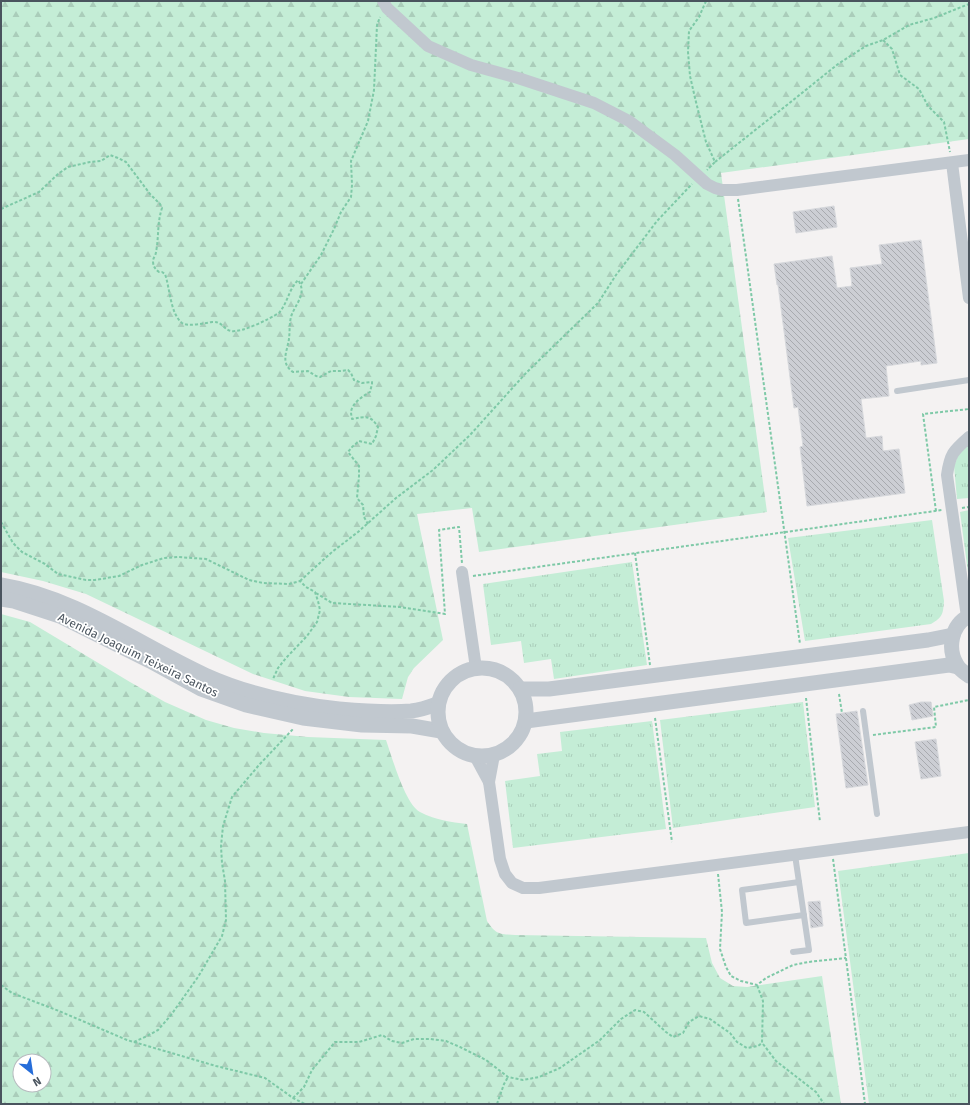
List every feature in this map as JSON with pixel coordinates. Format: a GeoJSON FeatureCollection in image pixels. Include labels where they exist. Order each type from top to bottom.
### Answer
{"type":"FeatureCollection","features":[{"type":"Feature","properties":{"kind":"street"},"geometry":{"type":"LineString","coordinates":[[385,5],[428,46],[470,66],[518,78],[594,103],[628,121],[675,155],[707,184],[722,190],[737,190],[969,160]]}},
{"type":"Feature","properties":{"kind":"street"},"geometry":{"type":"LineString","coordinates":[[952,163],[969,298]]}},
{"type":"Feature","properties":{"kind":"street"},"geometry":{"type":"LineString","coordinates":[[963,671],[953,657],[951,644],[957,626],[968,616],[947,475],[949,462],[955,449],[969,437]]}},
{"type":"Feature","properties":{"kind":"street"},"geometry":{"type":"LineString","coordinates":[[462,575],[476,668]]}},
{"type":"Feature","properties":{"kind":"street","name":"Avenida Joaquim Teixeira Santos"},"geometry":{"type":"LineString","coordinates":[[1,585],[16,587],[66,603],[205,675],[250,692],[308,706],[364,712],[412,711],[437,704]]}},
{"type":"Feature","properties":{"kind":"street","name":"Avenida Joaquim Teixeira Santos"},"geometry":{"type":"LineString","coordinates":[[1,599],[14,601],[60,616],[201,688],[246,705],[303,718],[362,725],[412,726],[441,731]]}},
{"type":"Feature","properties":{"kind":"street"},"geometry":{"type":"LineString","coordinates":[[520,689],[548,689],[928,640],[953,635]]}},
{"type":"Feature","properties":{"kind":"street"},"geometry":{"type":"LineString","coordinates":[[526,721],[949,665],[963,671]]}},
{"type":"Feature","properties":{"kind":"street"},"geometry":{"type":"LineString","coordinates":[[481,667],[496,670],[510,677],[520,689],[524,699],[526,721],[522,732],[515,742],[505,750],[485,757],[461,752],[449,743],[441,731],[437,718],[437,704],[443,690],[453,678],[466,670],[481,667]]}},
{"type":"Feature","properties":{"kind":"street"},"geometry":{"type":"LineString","coordinates":[[494,755],[490,782],[500,859],[505,874],[512,883],[522,888],[539,888],[969,832]]}},
{"type":"Feature","properties":{"kind":"street"},"geometry":{"type":"LineString","coordinates":[[475,756],[490,782]]}},
{"type":"Feature","properties":{"kind":"lane"},"geometry":{"type":"LineString","coordinates":[[897,391],[969,380]]}},
{"type":"Feature","properties":{"kind":"lane"},"geometry":{"type":"LineString","coordinates":[[863,711],[877,814]]}},
{"type":"Feature","properties":{"kind":"lane"},"geometry":{"type":"LineString","coordinates":[[793,952],[809,950],[795,855]]}},
{"type":"Feature","properties":{"kind":"lane"},"geometry":{"type":"LineString","coordinates":[[799,882],[742,890],[746,923],[804,915]]}},
{"type":"Feature","properties":{"kind":"path"},"geometry":{"type":"LineString","coordinates":[[706,1],[699,17],[689,31],[688,52],[690,76],[695,98],[706,142],[715,162]]}},
{"type":"Feature","properties":{"kind":"path"},"geometry":{"type":"LineString","coordinates":[[1,522],[13,544],[22,552],[45,564],[58,574],[86,580],[119,576],[142,565],[164,558],[178,557],[206,559],[249,580],[263,583],[289,584],[300,581],[332,552],[368,524],[396,498],[433,470],[470,435],[526,373],[598,304],[616,275],[657,221],[715,162],[838,64],[866,46],[882,40],[909,25],[934,18],[969,4]]}},
{"type":"Feature","properties":{"kind":"path"},"geometry":{"type":"LineString","coordinates":[[368,524],[364,517],[363,505],[357,498],[359,476],[358,466],[348,452],[359,441],[372,444],[376,436],[378,427],[374,420],[367,416],[352,419],[351,412],[356,403],[370,392],[372,382],[362,383],[354,380],[348,370],[331,370],[320,377],[308,371],[293,372],[285,362],[285,353],[291,316],[302,293],[301,284],[321,255],[334,230],[341,212],[351,197],[351,160],[368,121],[374,90],[377,25],[385,5]]}},
{"type":"Feature","properties":{"kind":"path"},"geometry":{"type":"LineString","coordinates":[[882,40],[892,48],[900,75],[920,89],[928,106],[944,122],[952,163]]}},
{"type":"Feature","properties":{"kind":"path"},"geometry":{"type":"LineString","coordinates":[[1,209],[39,192],[58,174],[68,168],[90,162],[101,161],[110,155],[126,162],[162,208],[156,252],[153,260],[154,266],[159,272],[165,274],[172,305],[182,323],[187,325],[213,322],[220,323],[231,331],[239,330],[254,325],[279,313],[290,289],[298,280],[301,284]]}},
{"type":"Feature","properties":{"kind":"path"},"geometry":{"type":"LineString","coordinates":[[737,190],[800,644]]}},
{"type":"Feature","properties":{"kind":"path"},"geometry":{"type":"LineString","coordinates":[[936,511],[922,414],[969,408]]}},
{"type":"Feature","properties":{"kind":"path"},"geometry":{"type":"LineString","coordinates":[[300,581],[306,587],[332,603],[400,607],[445,614],[439,530],[459,527],[462,575],[635,553],[952,509]]}},
{"type":"Feature","properties":{"kind":"path"},"geometry":{"type":"LineString","coordinates":[[635,553],[651,676]]}},
{"type":"Feature","properties":{"kind":"path"},"geometry":{"type":"LineString","coordinates":[[273,679],[278,668],[307,636],[317,622],[320,610],[315,592]]}},
{"type":"Feature","properties":{"kind":"path"},"geometry":{"type":"LineString","coordinates":[[840,694],[842,713]]}},
{"type":"Feature","properties":{"kind":"path"},"geometry":{"type":"LineString","coordinates":[[806,698],[820,822]]}},
{"type":"Feature","properties":{"kind":"path"},"geometry":{"type":"LineString","coordinates":[[867,736],[936,727],[934,707],[969,700]]}},
{"type":"Feature","properties":{"kind":"path"},"geometry":{"type":"LineString","coordinates":[[134,1042],[158,1030],[171,1015],[198,978],[222,936],[226,920],[222,839],[223,826],[232,797],[259,765],[303,718]]}},
{"type":"Feature","properties":{"kind":"path"},"geometry":{"type":"LineString","coordinates":[[655,718],[672,842]]}},
{"type":"Feature","properties":{"kind":"path"},"geometry":{"type":"LineString","coordinates":[[832,850],[865,1104]]}},
{"type":"Feature","properties":{"kind":"path"},"geometry":{"type":"LineString","coordinates":[[717,865],[722,912],[720,949],[726,967],[731,976],[741,981],[758,985]]}},
{"type":"Feature","properties":{"kind":"path"},"geometry":{"type":"LineString","coordinates":[[758,985],[766,978],[793,965],[846,958]]}},
{"type":"Feature","properties":{"kind":"path"},"geometry":{"type":"LineString","coordinates":[[1,985],[12,993],[127,1040],[216,1066],[265,1078],[293,1098],[305,1104]]}},
{"type":"Feature","properties":{"kind":"path"},"geometry":{"type":"LineString","coordinates":[[758,985],[763,1001],[762,1043],[776,1061],[816,1092],[824,1104]]}},
{"type":"Feature","properties":{"kind":"path"},"geometry":{"type":"LineString","coordinates":[[293,1098],[304,1087],[312,1070],[335,1042],[359,1042],[382,1035],[392,1042],[402,1043],[414,1039],[446,1041],[460,1046],[486,1060],[508,1077],[523,1080],[539,1077],[560,1068],[600,1040],[621,1018],[635,1010],[644,1012],[672,1037],[683,1034],[689,1022],[699,1016],[710,1019],[730,1033],[737,1042],[747,1048],[758,1046],[762,1043]]}},
{"type":"Feature","properties":{"kind":"path"},"geometry":{"type":"LineString","coordinates":[[496,1104],[508,1077]]}},
{"type":"Feature","properties":{"kind":"green space"},"geometry":{"type":"Polygon","coordinates":[[[1,1],[969,1],[969,139],[721,173],[767,512],[479,552],[472,508],[417,514],[443,640],[414,668],[408,677],[402,699],[349,697],[305,691],[253,674],[86,594],[43,581],[1,572],[1,1]]]}},
{"type":"Feature","properties":{"kind":"green space"},"geometry":{"type":"Polygon","coordinates":[[[969,442],[969,498],[957,499],[954,466],[959,453],[969,442]]]}},
{"type":"Feature","properties":{"kind":"green space"},"geometry":{"type":"Polygon","coordinates":[[[969,510],[969,580],[960,512],[969,510]]]}},
{"type":"Feature","properties":{"kind":"green space"},"geometry":{"type":"Polygon","coordinates":[[[932,520],[944,601],[943,612],[938,619],[931,624],[805,641],[788,538],[932,520]]]}},
{"type":"Feature","properties":{"kind":"green space"},"geometry":{"type":"Polygon","coordinates":[[[632,562],[647,665],[554,679],[551,659],[524,663],[521,641],[491,645],[483,584],[632,562]]]}},
{"type":"Feature","properties":{"kind":"green space"},"geometry":{"type":"Polygon","coordinates":[[[1,614],[30,622],[165,702],[206,720],[234,728],[264,733],[308,737],[386,740],[404,790],[414,807],[420,812],[437,819],[467,824],[487,921],[493,929],[499,933],[515,935],[706,938],[712,963],[720,978],[733,986],[747,987],[822,976],[841,1104],[1,1104],[1,614]]]}},
{"type":"Feature","properties":{"kind":"green space"},"geometry":{"type":"Polygon","coordinates":[[[803,702],[815,807],[673,828],[660,720],[803,702]]]}},
{"type":"Feature","properties":{"kind":"green space"},"geometry":{"type":"Polygon","coordinates":[[[652,721],[666,829],[513,848],[505,781],[540,776],[537,754],[562,751],[560,732],[652,721]]]}},
{"type":"Feature","properties":{"kind":"green space"},"geometry":{"type":"Polygon","coordinates":[[[969,853],[969,1104],[869,1104],[838,871],[969,853]]]}},
{"type":"Feature","properties":{"kind":"building"},"geometry":{"type":"Polygon","coordinates":[[[834,206],[837,227],[796,233],[793,212],[834,206]]]}},
{"type":"Feature","properties":{"kind":"building"},"geometry":{"type":"Polygon","coordinates":[[[921,240],[937,363],[921,365],[921,361],[886,366],[889,396],[861,399],[866,438],[882,436],[883,451],[899,449],[905,493],[807,506],[800,447],[803,446],[798,407],[794,408],[774,264],[832,256],[837,288],[852,286],[850,268],[882,264],[879,245],[921,240]]]}},
{"type":"Feature","properties":{"kind":"building"},"geometry":{"type":"Polygon","coordinates":[[[921,702],[931,702],[933,716],[912,720],[909,705],[921,702]]]}},
{"type":"Feature","properties":{"kind":"building"},"geometry":{"type":"Polygon","coordinates":[[[857,711],[868,785],[846,788],[836,714],[857,711]]]}},
{"type":"Feature","properties":{"kind":"building"},"geometry":{"type":"Polygon","coordinates":[[[936,739],[941,776],[921,779],[915,742],[936,739]]]}},
{"type":"Feature","properties":{"kind":"building"},"geometry":{"type":"Polygon","coordinates":[[[820,901],[823,926],[811,928],[808,902],[820,901]]]}}]}
